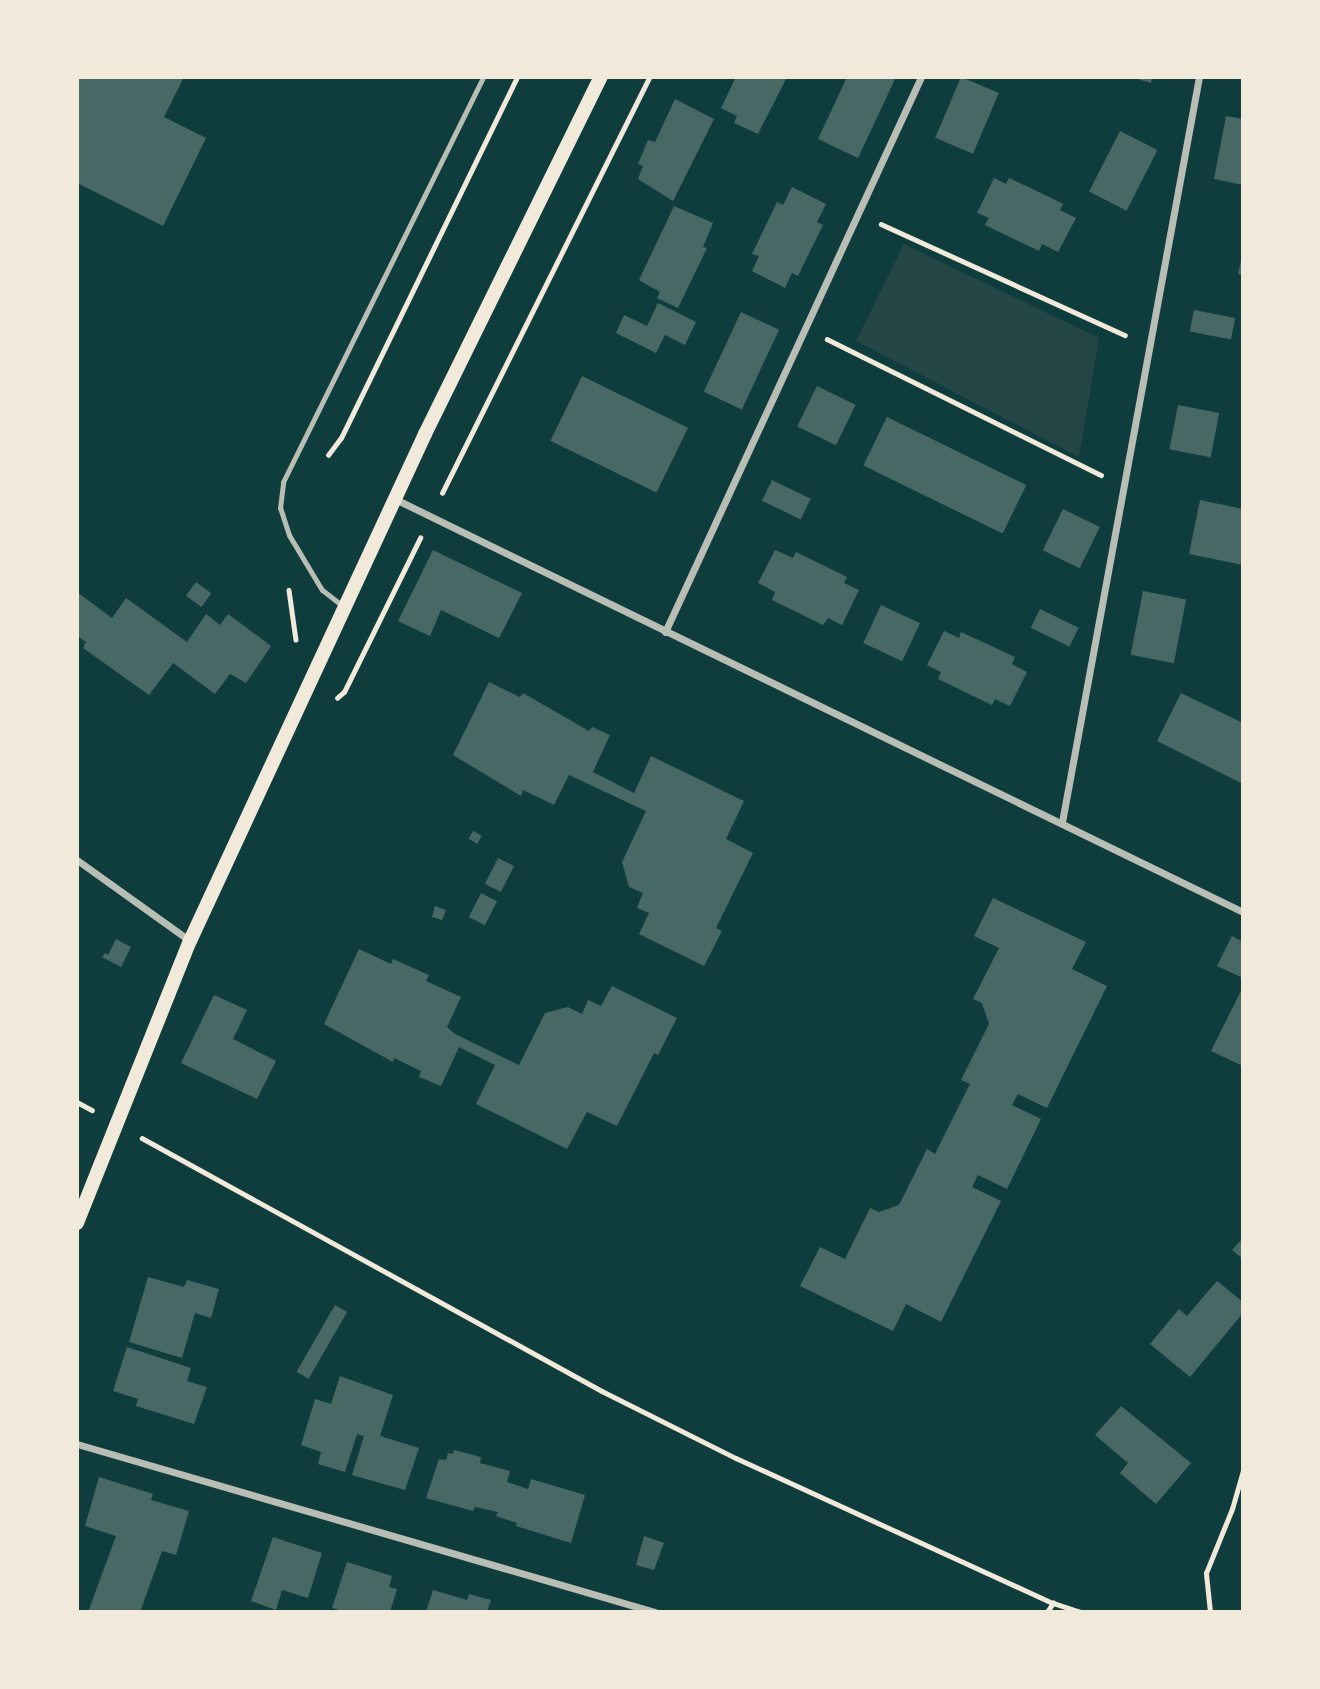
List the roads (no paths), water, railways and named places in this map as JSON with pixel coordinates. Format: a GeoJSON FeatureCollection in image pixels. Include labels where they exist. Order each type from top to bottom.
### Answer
{"type":"FeatureCollection","features":[{"type":"Feature","properties":{"kind":"main road"},"geometry":{"type":"LineString","coordinates":[[77,1223],[190,941],[395,499],[601,77]]}},
{"type":"Feature","properties":{"kind":"street"},"geometry":{"type":"LineString","coordinates":[[665,632],[920,77]]}},
{"type":"Feature","properties":{"kind":"street"},"geometry":{"type":"LineString","coordinates":[[1062,822],[1199,77]]}},
{"type":"Feature","properties":{"kind":"street"},"geometry":{"type":"LineString","coordinates":[[395,499],[1243,912]]}},
{"type":"Feature","properties":{"kind":"street"},"geometry":{"type":"LineString","coordinates":[[77,860],[190,941]]}},
{"type":"Feature","properties":{"kind":"street"},"geometry":{"type":"LineString","coordinates":[[77,1444],[655,1612]]}},
{"type":"Feature","properties":{"kind":"lane"},"geometry":{"type":"LineString","coordinates":[[344,607],[322,590],[289,535],[280,508],[283,482],[483,77]]}}]}
